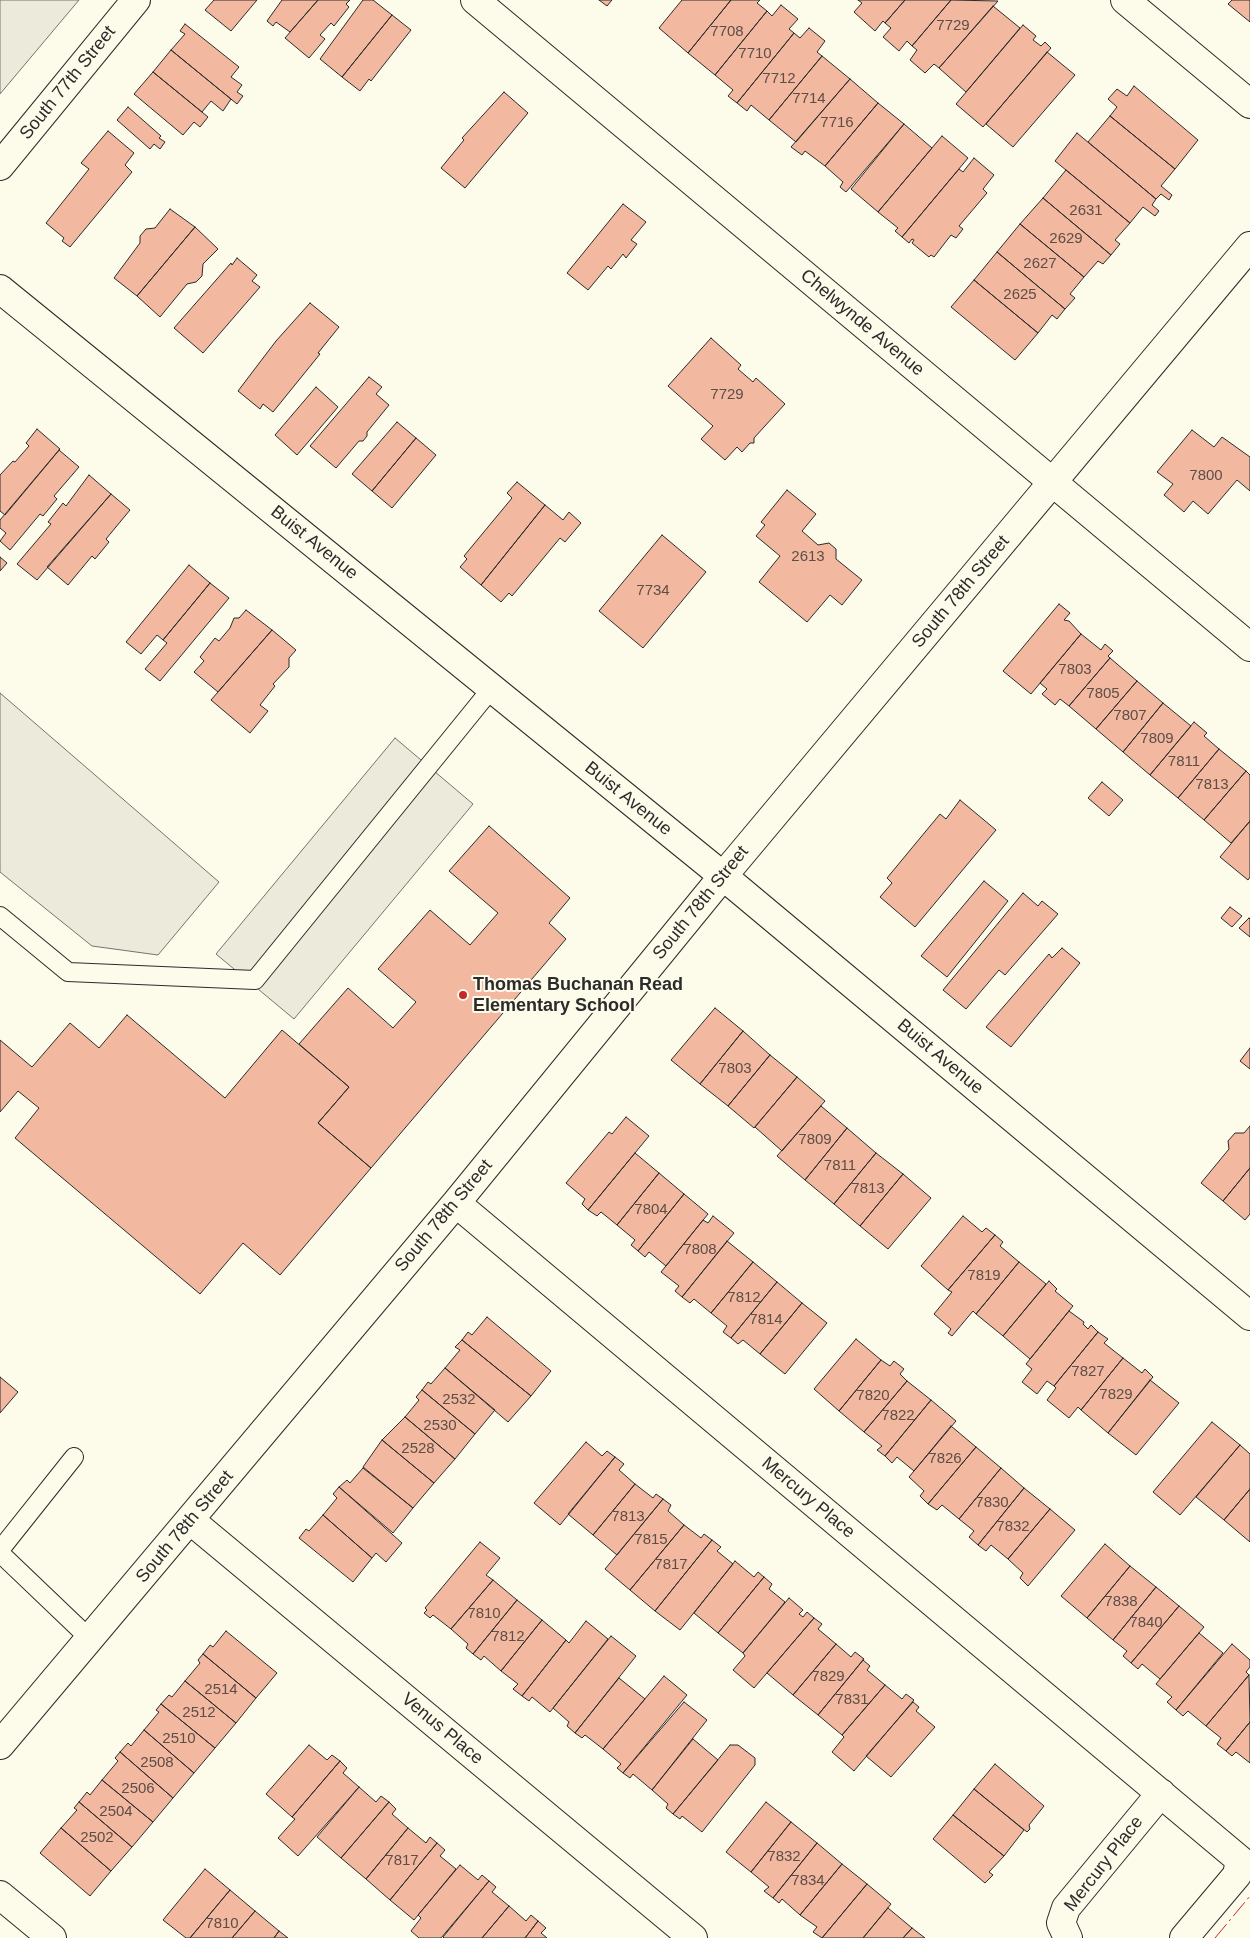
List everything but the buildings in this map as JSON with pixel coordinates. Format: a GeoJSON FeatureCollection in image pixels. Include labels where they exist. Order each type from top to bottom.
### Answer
{"type":"FeatureCollection","features":[{"type":"Feature","properties":{"kind":"street","name":"South 77th Street"},"geometry":{"type":"LineString","coordinates":[[0,166],[136,0]]}},
{"type":"Feature","properties":{"kind":"street","name":"Chelwynde Avenue"},"geometry":{"type":"LineString","coordinates":[[475,0],[1250,647]]}},
{"type":"Feature","properties":{"kind":"street"},"geometry":{"type":"LineString","coordinates":[[1125,0],[1250,104]]}},
{"type":"Feature","properties":{"kind":"street","name":"South 78th Street"},"geometry":{"type":"LineString","coordinates":[[0,1745],[456,1203],[723,876],[1250,246]]}},
{"type":"Feature","properties":{"kind":"street","name":"Buist Avenue"},"geometry":{"type":"LineString","coordinates":[[0,289],[723,876],[1250,1316]]}},
{"type":"Feature","properties":{"kind":"street","name":"Mercury Place"},"geometry":{"type":"LineString","coordinates":[[456,1203],[1240,1860],[1238,1876],[1184,1938]]}},
{"type":"Feature","properties":{"kind":"street","name":"Venus Place"},"geometry":{"type":"LineString","coordinates":[[190,1520],[693,1938]]}},
{"type":"Feature","properties":{"kind":"street","name":"Mercury Place"},"geometry":{"type":"LineString","coordinates":[[1068,1938],[1061,1923],[1066,1908],[1160,1794]]}},
{"type":"Feature","properties":{"kind":"street"},"geometry":{"type":"LineString","coordinates":[[0,1895],[52,1938]]}},
{"type":"Feature","properties":{"kind":"lane"},"geometry":{"type":"LineString","coordinates":[[0,916],[68,972],[255,980],[492,688]]}},
{"type":"Feature","properties":{"kind":"lane"},"geometry":{"type":"LineString","coordinates":[[74,1457],[0,1552],[90,1638]]}},
{"type":"Feature","properties":{"kind":"shaded area"},"geometry":{"type":"Polygon","coordinates":[[[0,0],[79,0],[0,94],[0,0]]]}},
{"type":"Feature","properties":{"kind":"shaded area"},"geometry":{"type":"Polygon","coordinates":[[[0,693],[219,882],[158,955],[92,946],[0,872],[0,693]]]}},
{"type":"Feature","properties":{"kind":"shaded area"},"geometry":{"type":"Polygon","coordinates":[[[395,738],[473,804],[294,1019],[216,954],[395,738]]]}},
{"type":"Feature","properties":{"kind":"power"},"geometry":{"type":"LineString","coordinates":[[1215,1938],[1250,1896]]}},
{"type":"Feature","properties":{"kind":"place","name":"Thomas Buchanan Read Elementary School"},"geometry":{"type":"Point","coordinates":[463,995]}}]}
